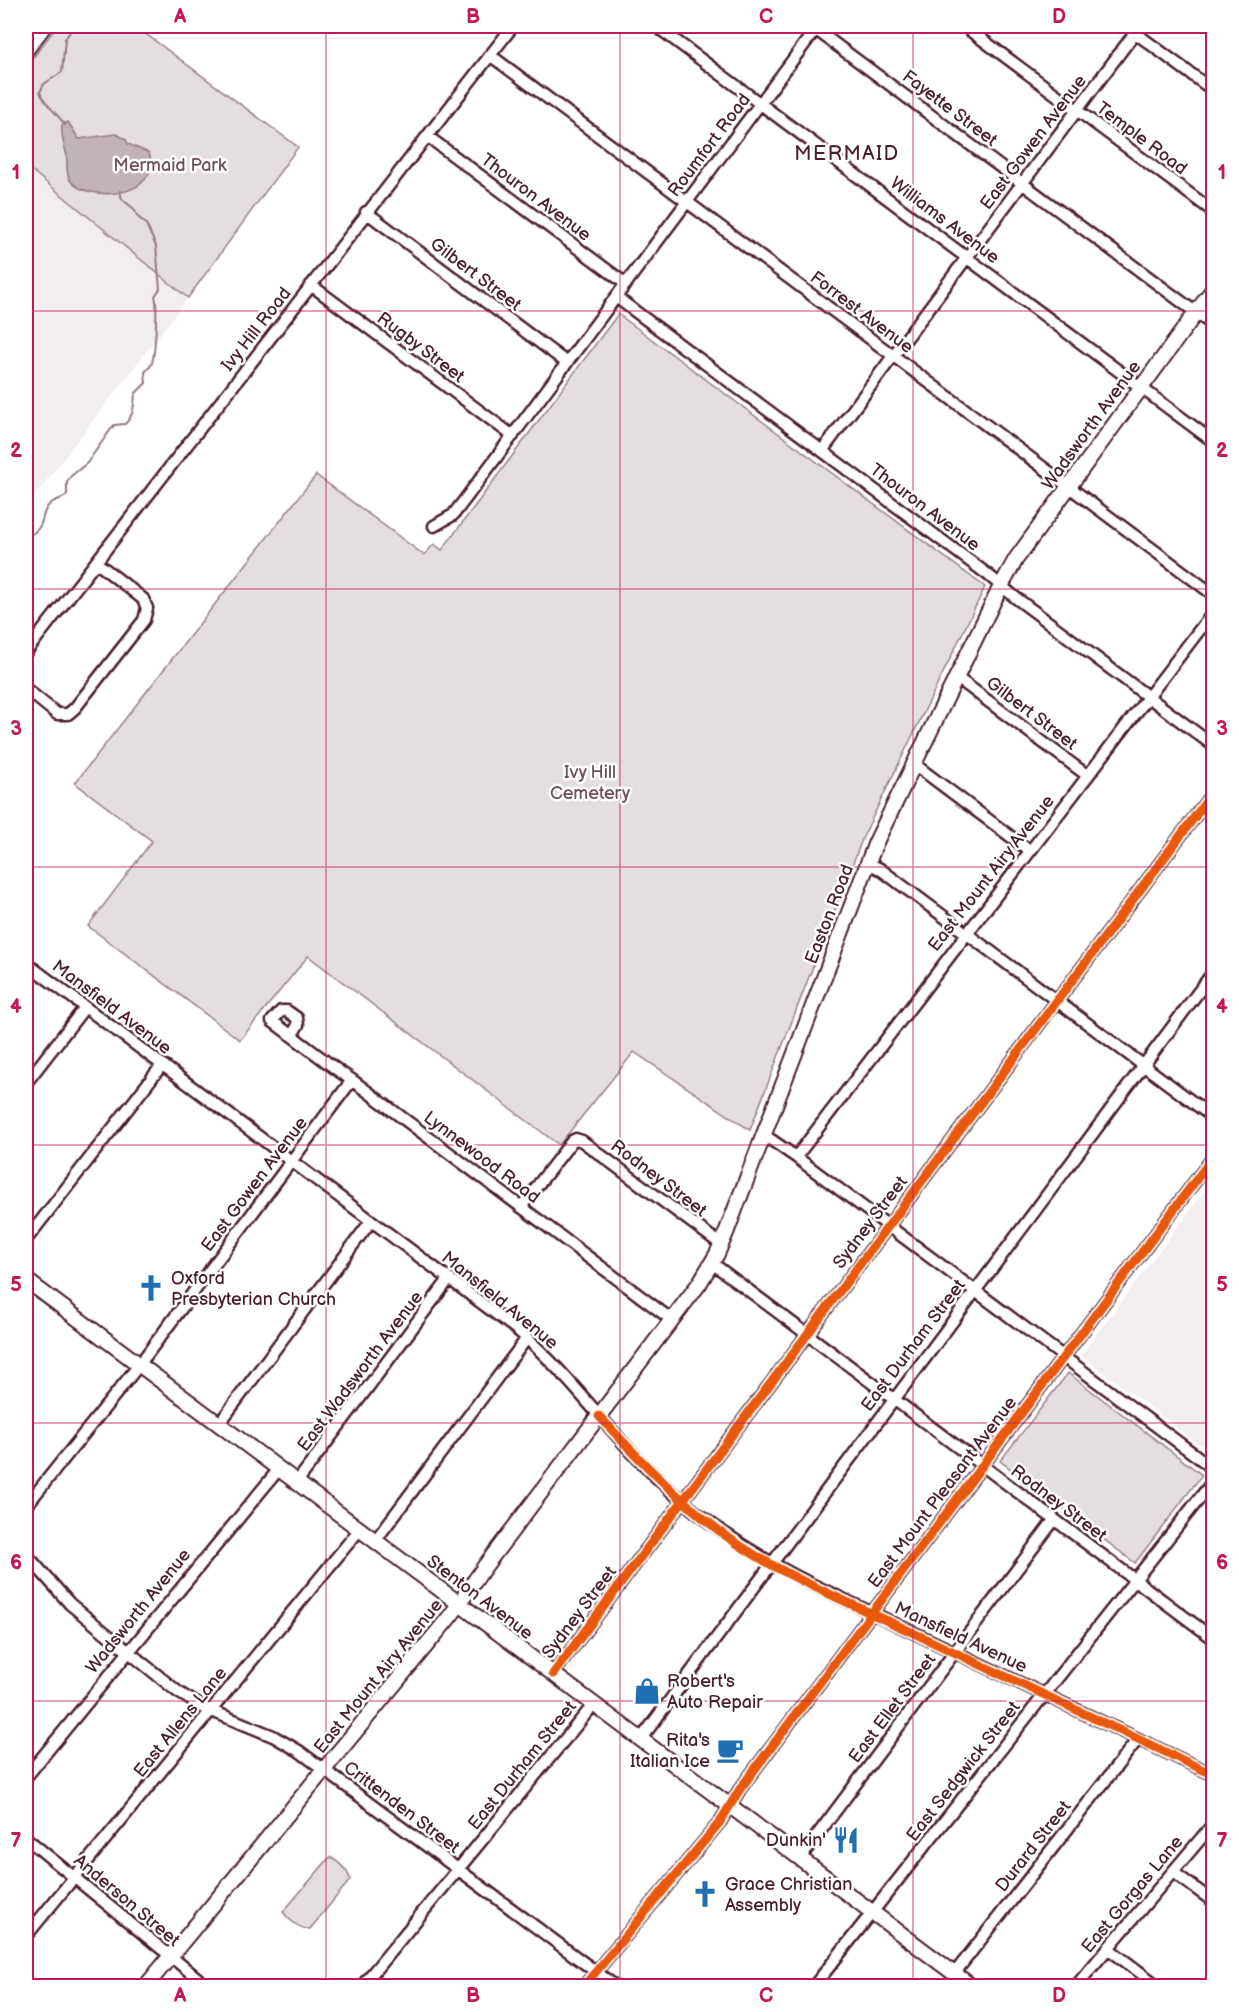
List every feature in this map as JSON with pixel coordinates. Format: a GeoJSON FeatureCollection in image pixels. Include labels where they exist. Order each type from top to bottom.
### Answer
{"type":"FeatureCollection","features":[{"type":"Feature","properties":{"kind":"main road"},"geometry":{"type":"LineString","coordinates":[[26,50],[45,26]]}},
{"type":"Feature","properties":{"kind":"main road","name":"Wadsworth Avenue"},"geometry":{"type":"LineString","coordinates":[[1001,586],[1016,559],[1068,486],[1214,288]]}},
{"type":"Feature","properties":{"kind":"main road","name":"Easton Road"},"geometry":{"type":"LineString","coordinates":[[712,1263],[722,1245],[868,863],[1001,586]]}},
{"type":"Feature","properties":{"kind":"main road","name":"East Mount Airy Avenue"},"geometry":{"type":"LineString","coordinates":[[146,1986],[459,1604],[484,1566],[672,1320],[712,1263]]}},
{"type":"Feature","properties":{"kind":"main road","name":"Stenton Avenue"},"geometry":{"type":"LineString","coordinates":[[26,1280],[971,1986]]}},
{"type":"Feature","properties":{"kind":"street","name":"Ivy Hill Road"},"geometry":{"type":"LineString","coordinates":[[26,652],[366,212],[513,26]]}},
{"type":"Feature","properties":{"kind":"street","name":"Williams Avenue"},"geometry":{"type":"LineString","coordinates":[[656,26],[1214,442]]}},
{"type":"Feature","properties":{"kind":"street","name":"Temple Road"},"geometry":{"type":"LineString","coordinates":[[964,26],[1214,212]]}},
{"type":"Feature","properties":{"kind":"street","name":"Roumfort Road"},"geometry":{"type":"LineString","coordinates":[[616,297],[815,27]]}},
{"type":"Feature","properties":{"kind":"street","name":"Fayette Street"},"geometry":{"type":"LineString","coordinates":[[815,27],[1214,326]]}},
{"type":"Feature","properties":{"kind":"street","name":"East Gowen Avenue"},"geometry":{"type":"LineString","coordinates":[[822,451],[1077,110],[1133,28]]}},
{"type":"Feature","properties":{"kind":"street"},"geometry":{"type":"LineString","coordinates":[[1133,28],[1214,91]]}},
{"type":"Feature","properties":{"kind":"street","name":"Forrest Avenue"},"geometry":{"type":"LineString","coordinates":[[490,55],[1214,595]]}},
{"type":"Feature","properties":{"kind":"street","name":"Thouron Avenue"},"geometry":{"type":"LineString","coordinates":[[427,136],[626,284]]}},
{"type":"Feature","properties":{"kind":"street","name":"Gilbert Street"},"geometry":{"type":"LineString","coordinates":[[366,212],[567,363]]}},
{"type":"Feature","properties":{"kind":"street","name":"Rugby Street"},"geometry":{"type":"LineString","coordinates":[[310,285],[513,436]]}},
{"type":"Feature","properties":{"kind":"street"},"geometry":{"type":"LineString","coordinates":[[434,526],[453,515],[616,297]]}},
{"type":"Feature","properties":{"kind":"street","name":"Thouron Avenue"},"geometry":{"type":"LineString","coordinates":[[616,297],[1214,746]]}},
{"type":"Feature","properties":{"kind":"street"},"geometry":{"type":"LineString","coordinates":[[26,689],[57,714],[68,714],[144,620],[146,602],[96,562]]}},
{"type":"Feature","properties":{"kind":"street","name":"East Mount Airy Avenue"},"geometry":{"type":"LineString","coordinates":[[796,1157],[1214,611]]}},
{"type":"Feature","properties":{"kind":"street","name":"Gilbert Street"},"geometry":{"type":"LineString","coordinates":[[956,677],[1088,776]]}},
{"type":"Feature","properties":{"kind":"street"},"geometry":{"type":"LineString","coordinates":[[914,764],[1030,851]]}},
{"type":"Feature","properties":{"kind":"street","name":"Sydney Street"},"geometry":{"type":"LineString","coordinates":[[553,1674],[1214,791]]}},
{"type":"Feature","properties":{"kind":"street"},"geometry":{"type":"LineString","coordinates":[[868,863],[880,869],[1214,1118]]}},
{"type":"Feature","properties":{"kind":"street","name":"Mansfield Avenue"},"geometry":{"type":"LineString","coordinates":[[26,963],[527,1338],[553,1363],[643,1464],[718,1530],[771,1564],[872,1614],[1214,1775]]}},
{"type":"Feature","properties":{"kind":"street","name":"East Durham Street"},"geometry":{"type":"LineString","coordinates":[[641,1739],[1214,971]]}},
{"type":"Feature","properties":{"kind":"street"},"geometry":{"type":"LineString","coordinates":[[1202,986],[1214,994]]}},
{"type":"Feature","properties":{"kind":"street"},"geometry":{"type":"LineString","coordinates":[[26,1083],[85,1007]]}},
{"type":"Feature","properties":{"kind":"street","name":"Lynnewood Road"},"geometry":{"type":"LineString","coordinates":[[292,1035],[298,1024],[297,1018],[287,1011],[281,1011],[272,1021],[672,1320]]}},
{"type":"Feature","properties":{"kind":"street"},"geometry":{"type":"LineString","coordinates":[[26,1240],[162,1065]]}},
{"type":"Feature","properties":{"kind":"street","name":"East Gowen Avenue"},"geometry":{"type":"LineString","coordinates":[[26,1506],[139,1365],[352,1080]]}},
{"type":"Feature","properties":{"kind":"street"},"geometry":{"type":"LineString","coordinates":[[764,1136],[888,1225],[1214,1469]]}},
{"type":"Feature","properties":{"kind":"street","name":"Rodney Street"},"geometry":{"type":"LineString","coordinates":[[521,1207],[576,1139],[582,1141],[722,1245]]}},
{"type":"Feature","properties":{"kind":"street","name":"East Mount Pleasant Avenue"},"geometry":{"type":"LineString","coordinates":[[584,1986],[720,1822],[740,1789],[1214,1156]]}},
{"type":"Feature","properties":{"kind":"street"},"geometry":{"type":"LineString","coordinates":[[219,1424],[371,1221]]}},
{"type":"Feature","properties":{"kind":"street","name":"Rodney Street"},"geometry":{"type":"LineString","coordinates":[[712,1263],[1214,1639]]}},
{"type":"Feature","properties":{"kind":"street","name":"East Wadsworth Avenue"},"geometry":{"type":"LineString","coordinates":[[297,1482],[449,1279]]}},
{"type":"Feature","properties":{"kind":"street"},"geometry":{"type":"LineString","coordinates":[[375,1540],[527,1338]]}},
{"type":"Feature","properties":{"kind":"street","name":"Wadsworth Avenue"},"geometry":{"type":"LineString","coordinates":[[26,1777],[279,1469]]}},
{"type":"Feature","properties":{"kind":"street","name":"East Sedgwick Street"},"geometry":{"type":"LineString","coordinates":[[814,1986],[1214,1480]]}},
{"type":"Feature","properties":{"kind":"street","name":"East Ellet Street"},"geometry":{"type":"LineString","coordinates":[[800,1858],[1054,1520]]}},
{"type":"Feature","properties":{"kind":"street","name":"East Allens Lane"},"geometry":{"type":"LineString","coordinates":[[26,1936],[360,1529]]}},
{"type":"Feature","properties":{"kind":"street","name":"Crittenden Street"},"geometry":{"type":"LineString","coordinates":[[26,1554],[70,1604],[178,1692],[211,1711],[282,1740],[615,1986]]}},
{"type":"Feature","properties":{"kind":"street","name":"East Durham Street"},"geometry":{"type":"LineString","coordinates":[[362,1986],[594,1704]]}},
{"type":"Feature","properties":{"kind":"street","name":"Durard Street"},"geometry":{"type":"LineString","coordinates":[[954,1974],[1138,1739]]}},
{"type":"Feature","properties":{"kind":"street","name":"East Gorgas Lane"},"geometry":{"type":"LineString","coordinates":[[1076,1986],[1109,1950],[1214,1823]]}},
{"type":"Feature","properties":{"kind":"street","name":"Anderson Street"},"geometry":{"type":"LineString","coordinates":[[26,1838],[207,1986]]}},
{"type":"Feature","properties":{"kind":"street"},"geometry":{"type":"LineString","coordinates":[[1173,1872],[1214,1902]]}},
{"type":"Feature","properties":{"kind":"street"},"geometry":{"type":"LineString","coordinates":[[1109,1950],[1158,1986]]}},
{"type":"Feature","properties":{"kind":"shaded area"},"geometry":{"type":"Polygon","coordinates":[[[68,122],[79,139],[116,134],[126,139],[128,144],[149,153],[150,168],[145,180],[134,188],[106,194],[91,192],[79,187],[70,180],[67,155],[62,139],[62,125],[68,122]]]}},
{"type":"Feature","properties":{"kind":"shaded area"},"geometry":{"type":"Polygon","coordinates":[[[26,166],[188,298],[26,507],[26,166]]]}},
{"type":"Feature","properties":{"kind":"shaded area"},"geometry":{"type":"Polygon","coordinates":[[[1213,1180],[1213,1455],[1081,1355],[1213,1180]]]}},
{"type":"Feature","properties":{"kind":"green space","name":"Mermaid Park"},"geometry":{"type":"Polygon","coordinates":[[[57,26],[135,26],[298,147],[188,298],[26,166],[26,67],[57,26]]]}},
{"type":"Feature","properties":{"kind":"green space","name":"Ivy Hill Cemetery"},"geometry":{"type":"Polygon","coordinates":[[[618,314],[985,587],[863,837],[750,1130],[634,1052],[559,1145],[308,956],[240,1040],[88,926],[152,841],[75,783],[316,475],[424,555],[434,544],[442,550],[618,314]]]}},
{"type":"Feature","properties":{"kind":"green space"},"geometry":{"type":"Polygon","coordinates":[[[1068,1373],[1202,1475],[1135,1563],[1000,1461],[1068,1373]]]}},
{"type":"Feature","properties":{"kind":"green space"},"geometry":{"type":"Polygon","coordinates":[[[330,1857],[343,1867],[350,1880],[310,1929],[302,1928],[283,1912],[330,1857]]]}},
{"type":"Feature","properties":{"kind":"waterway"},"geometry":{"type":"LineString","coordinates":[[65,125],[40,92],[44,84],[62,72],[65,39],[74,26]]}},
{"type":"Feature","properties":{"kind":"waterway"},"geometry":{"type":"LineString","coordinates":[[26,537],[41,525],[46,508],[67,495],[67,482],[71,476],[87,463],[114,425],[125,424],[128,421],[133,410],[135,394],[146,383],[145,372],[151,366],[155,343],[155,296],[160,289],[156,246],[146,224],[122,199],[120,191]]}},
{"type":"Feature","properties":{"kind":"cycle path"},"geometry":{"type":"LineString","coordinates":[[553,1674],[1214,791]]}},
{"type":"Feature","properties":{"kind":"cycle path"},"geometry":{"type":"LineString","coordinates":[[584,1986],[720,1822],[740,1789],[1214,1156]]}},
{"type":"Feature","properties":{"kind":"cycle path"},"geometry":{"type":"LineString","coordinates":[[599,1416],[685,1503],[717,1529],[760,1558],[833,1596],[1214,1775]]}},
{"type":"Feature","properties":{"kind":"place","name":"Oxford Presbyterian Church"},"geometry":{"type":"Point","coordinates":[151,1288]}},
{"type":"Feature","properties":{"kind":"place","name":"Robert's Auto Repair"},"geometry":{"type":"Point","coordinates":[647,1691]}},
{"type":"Feature","properties":{"kind":"place","name":"Rita's Italian Ice"},"geometry":{"type":"Point","coordinates":[730,1750]}},
{"type":"Feature","properties":{"kind":"place","name":"Dunkin'"},"geometry":{"type":"Point","coordinates":[846,1840]}},
{"type":"Feature","properties":{"kind":"place","name":"Grace Christian Assembly"},"geometry":{"type":"Point","coordinates":[705,1894]}},
{"type":"Feature","properties":{"kind":"district","name":"MERMAID"},"geometry":{"type":"Point","coordinates":[847,153]}}]}
